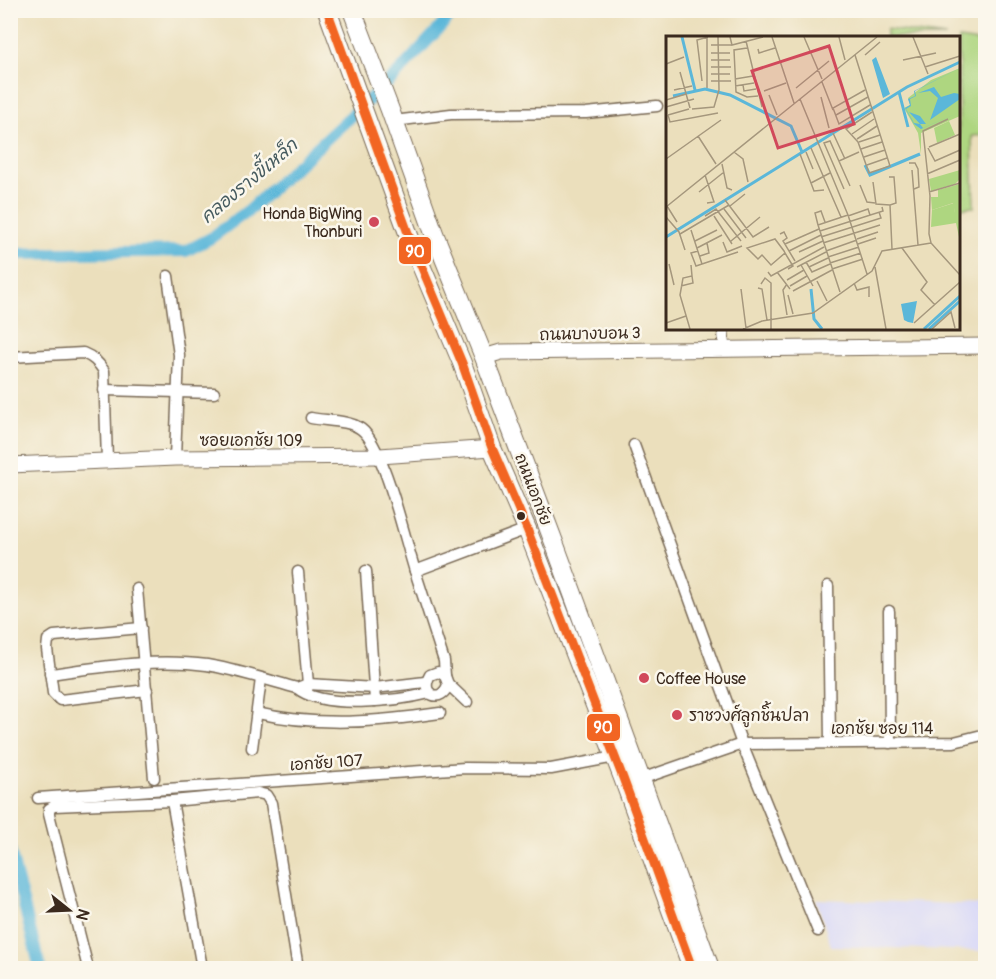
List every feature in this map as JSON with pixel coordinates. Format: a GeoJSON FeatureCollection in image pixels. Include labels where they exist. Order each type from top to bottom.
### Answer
{"type":"FeatureCollection","features":[{"type":"Feature","properties":{"kind":"main road","name":"ถนนเอกชัย"},"geometry":{"type":"LineString","coordinates":[[327,10],[412,244],[462,363],[492,448],[527,529],[565,627],[692,969]]}},
{"type":"Feature","properties":{"kind":"main road","name":"ถนนเอกชัย"},"geometry":{"type":"LineString","coordinates":[[352,10],[435,236],[484,357],[582,619],[710,969]]}},
{"type":"Feature","properties":{"kind":"main road","name":"ถนนบางบอน 3"},"geometry":{"type":"LineString","coordinates":[[484,357],[501,352],[986,346]]}},
{"type":"Feature","properties":{"kind":"main road"},"geometry":{"type":"LineString","coordinates":[[462,363],[484,357]]}},
{"type":"Feature","properties":{"kind":"main road","name":"ซอยเอกชัย 109"},"geometry":{"type":"LineString","coordinates":[[10,465],[175,458],[380,456],[492,448]]}},
{"type":"Feature","properties":{"kind":"main road"},"geometry":{"type":"LineString","coordinates":[[565,627],[582,619]]}},
{"type":"Feature","properties":{"kind":"street"},"geometry":{"type":"LineString","coordinates":[[392,115],[585,113],[657,106]]}},
{"type":"Feature","properties":{"kind":"street"},"geometry":{"type":"LineString","coordinates":[[168,276],[177,329],[179,392],[175,458]]}},
{"type":"Feature","properties":{"kind":"street"},"geometry":{"type":"LineString","coordinates":[[723,330],[724,349]]}},
{"type":"Feature","properties":{"kind":"street"},"geometry":{"type":"LineString","coordinates":[[10,357],[83,353],[93,357],[104,371],[107,460]]}},
{"type":"Feature","properties":{"kind":"street"},"geometry":{"type":"LineString","coordinates":[[104,390],[214,393]]}},
{"type":"Feature","properties":{"kind":"street"},"geometry":{"type":"LineString","coordinates":[[311,418],[357,426],[367,435],[380,456],[444,661],[447,680],[447,690],[436,696],[426,688],[425,682],[430,675],[438,672],[447,680],[467,702]]}},
{"type":"Feature","properties":{"kind":"street"},"geometry":{"type":"LineString","coordinates":[[634,445],[742,744],[818,931]]}},
{"type":"Feature","properties":{"kind":"street"},"geometry":{"type":"LineString","coordinates":[[415,571],[527,529]]}},
{"type":"Feature","properties":{"kind":"street"},"geometry":{"type":"LineString","coordinates":[[366,571],[375,701]]}},
{"type":"Feature","properties":{"kind":"street"},"geometry":{"type":"LineString","coordinates":[[298,572],[304,689]]}},
{"type":"Feature","properties":{"kind":"street"},"geometry":{"type":"LineString","coordinates":[[828,586],[830,743]]}},
{"type":"Feature","properties":{"kind":"street"},"geometry":{"type":"LineString","coordinates":[[136,589],[145,662],[154,778]]}},
{"type":"Feature","properties":{"kind":"street"},"geometry":{"type":"LineString","coordinates":[[889,611],[890,743]]}},
{"type":"Feature","properties":{"kind":"street"},"geometry":{"type":"LineString","coordinates":[[141,628],[54,636],[48,640],[50,674],[53,693],[60,700],[147,690]]}},
{"type":"Feature","properties":{"kind":"street"},"geometry":{"type":"LineString","coordinates":[[50,674],[145,662],[208,666],[304,689],[335,701],[409,699],[430,693]]}},
{"type":"Feature","properties":{"kind":"street"},"geometry":{"type":"LineString","coordinates":[[252,748],[261,679]]}},
{"type":"Feature","properties":{"kind":"street"},"geometry":{"type":"LineString","coordinates":[[304,689],[375,688],[425,682]]}},
{"type":"Feature","properties":{"kind":"street"},"geometry":{"type":"LineString","coordinates":[[257,712],[294,719],[337,723],[390,721],[440,713]]}},
{"type":"Feature","properties":{"kind":"street","name":"เอกชัย ซอย 114"},"geometry":{"type":"LineString","coordinates":[[640,780],[742,744],[954,742],[986,734]]}},
{"type":"Feature","properties":{"kind":"street","name":"เอกชัย 107"},"geometry":{"type":"LineString","coordinates":[[38,798],[465,768],[551,770],[615,757]]}},
{"type":"Feature","properties":{"kind":"street"},"geometry":{"type":"LineString","coordinates":[[88,969],[49,809],[54,806],[172,801],[258,793],[266,795],[271,803],[298,969]]}},
{"type":"Feature","properties":{"kind":"street"},"geometry":{"type":"LineString","coordinates":[[172,801],[202,969]]}},
{"type":"Feature","properties":{"kind":"shaded area"},"geometry":{"type":"Polygon","coordinates":[[[816,899],[985,905],[985,951],[831,946],[816,899]]]}},
{"type":"Feature","properties":{"kind":"green space"},"geometry":{"type":"Polygon","coordinates":[[[886,29],[938,36],[886,36],[886,29]]]}},
{"type":"Feature","properties":{"kind":"green space"},"geometry":{"type":"Polygon","coordinates":[[[960,39],[985,43],[986,135],[972,136],[974,207],[960,208],[960,39]]]}},
{"type":"Feature","properties":{"kind":"waterway","name":"คลองรางขี้เหล็ก"},"geometry":{"type":"LineString","coordinates":[[10,254],[186,251],[211,238],[250,209],[398,73],[456,10]]}},
{"type":"Feature","properties":{"kind":"waterway"},"geometry":{"type":"LineString","coordinates":[[10,851],[40,968]]}},
{"type":"Feature","properties":{"kind":"transit line","name":"90"},"geometry":{"type":"LineString","coordinates":[[327,10],[412,244],[462,363],[492,448],[527,529],[623,778],[692,968]]}},
{"type":"Feature","properties":{"kind":"place","name":"Honda BigWing Thonburi"},"geometry":{"type":"Point","coordinates":[374,222]}},
{"type":"Feature","properties":{"kind":"place","name":"Coffee House"},"geometry":{"type":"Point","coordinates":[644,678]}},
{"type":"Feature","properties":{"kind":"place","name":"ราชวงศ์ลูกชิ้นปลา"},"geometry":{"type":"Point","coordinates":[677,715]}}]}
